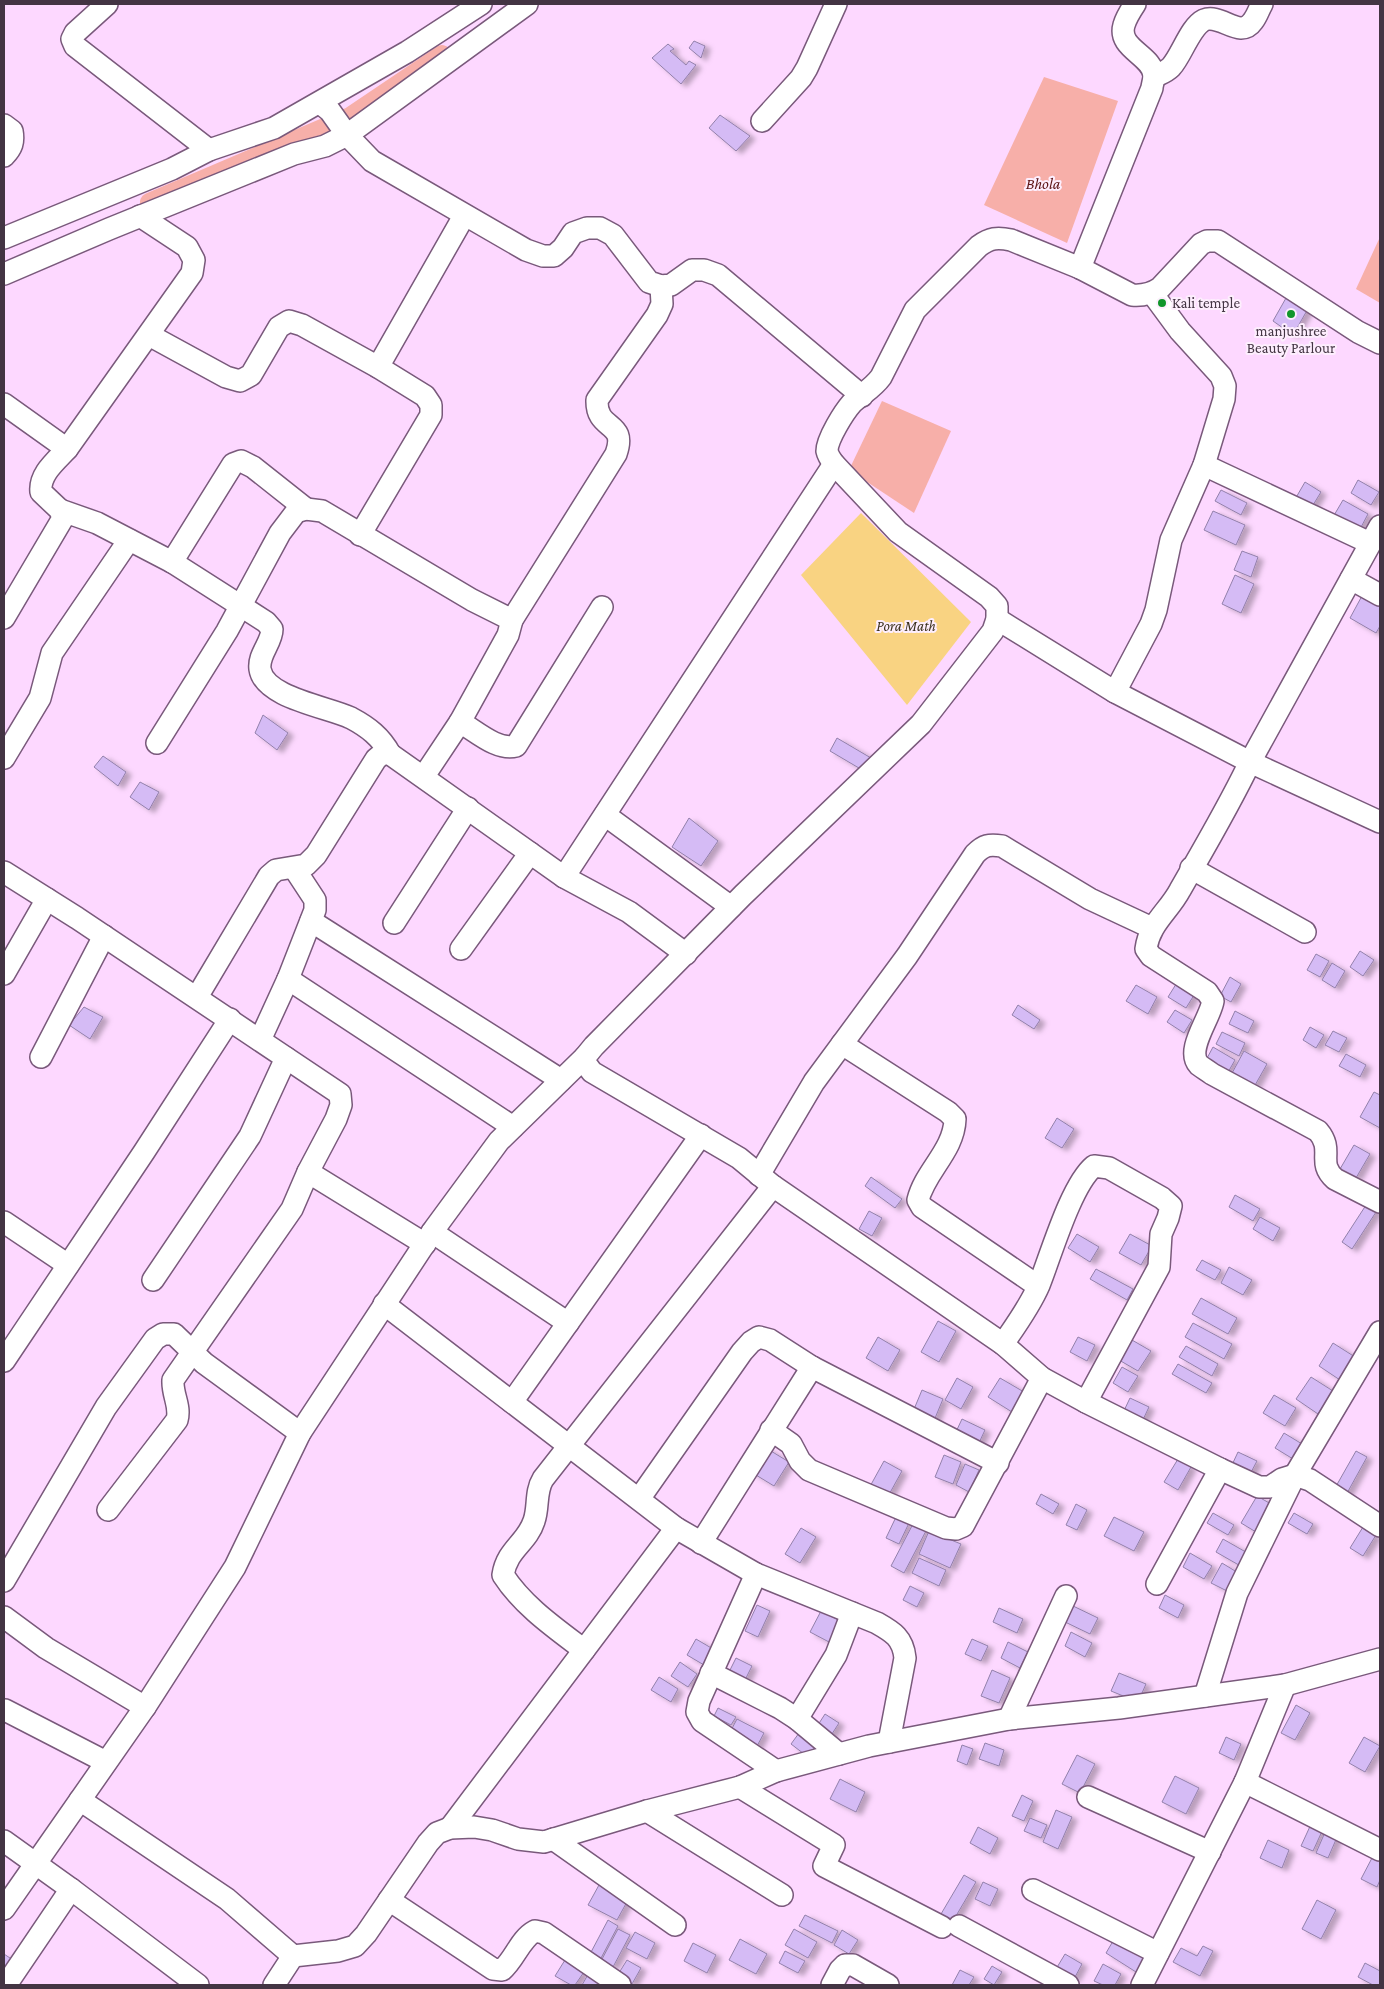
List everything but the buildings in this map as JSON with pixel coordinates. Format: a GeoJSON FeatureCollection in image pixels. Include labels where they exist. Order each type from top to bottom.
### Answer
{"type":"FeatureCollection","features":[{"type":"Feature","properties":{"kind":"street"},"geometry":{"type":"LineString","coordinates":[[107,4],[75,32],[72,40],[75,46],[209,150]]}},
{"type":"Feature","properties":{"kind":"street"},"geometry":{"type":"LineString","coordinates":[[4,274],[140,216],[294,154],[325,146],[335,119],[407,52],[481,4]]}},
{"type":"Feature","properties":{"kind":"street"},"geometry":{"type":"LineString","coordinates":[[5,237],[172,169],[209,150],[274,128],[335,119],[527,4]]}},
{"type":"Feature","properties":{"kind":"street"},"geometry":{"type":"LineString","coordinates":[[762,122],[808,68],[836,4]]}},
{"type":"Feature","properties":{"kind":"street"},"geometry":{"type":"LineString","coordinates":[[1080,268],[1152,88],[1154,77],[1151,67],[1124,38],[1124,26],[1134,4]]}},
{"type":"Feature","properties":{"kind":"street"},"geometry":{"type":"LineString","coordinates":[[1154,77],[1170,68],[1196,27],[1203,21],[1212,18],[1240,29],[1247,28],[1253,22],[1262,4]]}},
{"type":"Feature","properties":{"kind":"street"},"geometry":{"type":"LineString","coordinates":[[335,119],[372,161],[464,216],[526,250],[543,256],[554,256],[563,248],[573,233],[587,228],[600,228],[613,236],[649,282],[661,286],[671,285],[692,270],[704,270],[718,275],[862,396]]}},
{"type":"Feature","properties":{"kind":"street"},"geometry":{"type":"LineString","coordinates":[[4,125],[12,131],[14,139],[11,148],[4,156]]}},
{"type":"Feature","properties":{"kind":"street"},"geometry":{"type":"LineString","coordinates":[[4,618],[63,518],[60,510],[42,492],[40,484],[192,273],[194,260],[187,247],[140,216]]}},
{"type":"Feature","properties":{"kind":"street"},"geometry":{"type":"LineString","coordinates":[[378,367],[464,216]]}},
{"type":"Feature","properties":{"kind":"street"},"geometry":{"type":"LineString","coordinates":[[4,1909],[146,1707],[235,1568],[300,1433],[384,1304],[499,1141],[585,1057],[731,907],[921,724],[993,631],[997,620],[997,606],[989,597],[898,532],[828,457],[827,449],[830,439],[852,403],[875,386],[881,378],[915,310],[979,246],[988,240],[999,237],[1080,268],[1132,295],[1152,294],[1160,288],[1201,244],[1208,241],[1218,242],[1358,332],[1380,343]]}},
{"type":"Feature","properties":{"kind":"street"},"geometry":{"type":"LineString","coordinates":[[424,776],[460,722],[508,635],[512,620],[616,454],[620,443],[619,435],[599,416],[596,410],[597,400],[657,315],[662,304],[661,286]]}},
{"type":"Feature","properties":{"kind":"street"},"geometry":{"type":"LineString","coordinates":[[1115,692],[1152,624],[1171,540],[1204,465],[1224,399],[1226,386],[1221,376],[1180,331],[1152,294]]}},
{"type":"Feature","properties":{"kind":"street"},"geometry":{"type":"LineString","coordinates":[[149,335],[226,377],[240,381],[251,375],[278,327],[288,321],[302,325],[378,367],[425,396],[431,405],[431,415],[360,535]]}},
{"type":"Feature","properties":{"kind":"street"},"geometry":{"type":"LineString","coordinates":[[4,404],[67,449]]}},
{"type":"Feature","properties":{"kind":"street"},"geometry":{"type":"LineString","coordinates":[[172,562],[233,464],[241,461],[253,467],[306,509]]}},
{"type":"Feature","properties":{"kind":"street"},"geometry":{"type":"LineString","coordinates":[[564,877],[834,464]]}},
{"type":"Feature","properties":{"kind":"street"},"geometry":{"type":"LineString","coordinates":[[1204,465],[1375,535],[1250,762],[1235,794],[1191,868],[1180,892],[1152,928],[1147,940],[1146,949],[1151,956],[1207,992],[1213,1001],[1211,1010],[1194,1046],[1194,1056],[1198,1064],[1212,1074],[1318,1131],[1325,1139],[1327,1150],[1325,1166],[1329,1174],[1335,1180],[1378,1196]]}},
{"type":"Feature","properties":{"kind":"street"},"geometry":{"type":"LineString","coordinates":[[157,743],[242,607],[280,533],[296,512],[306,509],[322,511],[472,600],[512,620]]}},
{"type":"Feature","properties":{"kind":"street"},"geometry":{"type":"LineString","coordinates":[[60,510],[97,523],[172,562],[266,622],[272,629],[272,636],[259,662],[263,678],[275,690],[352,719],[377,734],[390,754],[424,776],[564,877],[629,912],[686,954]]}},
{"type":"Feature","properties":{"kind":"street"},"geometry":{"type":"LineString","coordinates":[[4,758],[40,698],[52,653],[129,540]]}},
{"type":"Feature","properties":{"kind":"street"},"geometry":{"type":"LineString","coordinates":[[1352,579],[1380,595]]}},
{"type":"Feature","properties":{"kind":"street"},"geometry":{"type":"LineString","coordinates":[[460,722],[500,746],[509,748],[516,746],[602,607]]}},
{"type":"Feature","properties":{"kind":"street"},"geometry":{"type":"LineString","coordinates":[[997,620],[1115,692],[1250,762],[1380,822]]}},
{"type":"Feature","properties":{"kind":"street"},"geometry":{"type":"LineString","coordinates":[[196,997],[269,876],[276,870],[306,865],[316,855],[376,758],[382,754],[390,754]]}},
{"type":"Feature","properties":{"kind":"street"},"geometry":{"type":"LineString","coordinates":[[394,923],[468,808]]}},
{"type":"Feature","properties":{"kind":"street"},"geometry":{"type":"LineString","coordinates":[[605,815],[731,907]]}},
{"type":"Feature","properties":{"kind":"street"},"geometry":{"type":"LineString","coordinates":[[584,1650],[532,1609],[503,1575],[504,1565],[509,1554],[530,1530],[534,1522],[538,1487],[766,1180],[814,1082],[907,956],[975,854],[982,847],[990,844],[1002,846],[1090,899],[1152,928]]}},
{"type":"Feature","properties":{"kind":"street"},"geometry":{"type":"LineString","coordinates":[[461,949],[530,853]]}},
{"type":"Feature","properties":{"kind":"street"},"geometry":{"type":"LineString","coordinates":[[260,1040],[316,910],[315,900],[294,868]]}},
{"type":"Feature","properties":{"kind":"street"},"geometry":{"type":"LineString","coordinates":[[1191,868],[1305,932]]}},
{"type":"Feature","properties":{"kind":"street"},"geometry":{"type":"LineString","coordinates":[[6,877],[47,899],[104,936],[340,1094],[341,1105],[336,1119],[308,1172],[292,1209],[173,1380],[172,1391],[179,1410],[177,1420],[108,1510]]}},
{"type":"Feature","properties":{"kind":"street"},"geometry":{"type":"LineString","coordinates":[[4,974],[47,899]]}},
{"type":"Feature","properties":{"kind":"street"},"geometry":{"type":"LineString","coordinates":[[311,921],[561,1080]]}},
{"type":"Feature","properties":{"kind":"street"},"geometry":{"type":"LineString","coordinates":[[41,1057],[104,936]]}},
{"type":"Feature","properties":{"kind":"street"},"geometry":{"type":"LineString","coordinates":[[288,978],[513,1127]]}},
{"type":"Feature","properties":{"kind":"street"},"geometry":{"type":"LineString","coordinates":[[4,1361],[144,1152],[230,1019]]}},
{"type":"Feature","properties":{"kind":"street"},"geometry":{"type":"LineString","coordinates":[[842,1044],[948,1112],[955,1119],[955,1129],[951,1142],[920,1190],[918,1200],[929,1214],[1038,1286]]}},
{"type":"Feature","properties":{"kind":"street"},"geometry":{"type":"LineString","coordinates":[[585,1057],[586,1064],[592,1072],[739,1158],[766,1180],[1003,1344],[1042,1378],[1086,1402],[1259,1487],[1270,1488],[1282,1479],[1294,1475],[1310,1480],[1380,1526]]}},
{"type":"Feature","properties":{"kind":"street"},"geometry":{"type":"LineString","coordinates":[[153,1280],[250,1136],[286,1058]]}},
{"type":"Feature","properties":{"kind":"street"},"geometry":{"type":"LineString","coordinates":[[512,1402],[701,1135]]}},
{"type":"Feature","properties":{"kind":"street"},"geometry":{"type":"LineString","coordinates":[[1003,1344],[1026,1310],[1038,1286],[1082,1178],[1094,1166],[1109,1168],[1162,1198],[1171,1206],[1161,1234],[1159,1267],[1086,1402]]}},
{"type":"Feature","properties":{"kind":"street"},"geometry":{"type":"LineString","coordinates":[[308,1172],[429,1238],[568,1322]]}},
{"type":"Feature","properties":{"kind":"street"},"geometry":{"type":"LineString","coordinates":[[4,1222],[68,1265]]}},
{"type":"Feature","properties":{"kind":"street"},"geometry":{"type":"LineString","coordinates":[[384,1304],[676,1528],[756,1574],[877,1623],[892,1632],[904,1646],[905,1658],[889,1742]]}},
{"type":"Feature","properties":{"kind":"street"},"geometry":{"type":"LineString","coordinates":[[1205,1696],[1237,1593],[1294,1475],[1373,1358],[1380,1332]]}},
{"type":"Feature","properties":{"kind":"street"},"geometry":{"type":"LineString","coordinates":[[4,1581],[106,1407],[155,1339],[163,1334],[174,1334],[191,1353],[300,1433]]}},
{"type":"Feature","properties":{"kind":"street"},"geometry":{"type":"LineString","coordinates":[[639,1500],[751,1342],[759,1338],[770,1340],[812,1367],[998,1463]]}},
{"type":"Feature","properties":{"kind":"street"},"geometry":{"type":"LineString","coordinates":[[701,1542],[812,1367]]}},
{"type":"Feature","properties":{"kind":"street"},"geometry":{"type":"LineString","coordinates":[[771,1430],[790,1444],[800,1461],[809,1470],[946,1528],[956,1529],[963,1526],[1042,1378]]}},
{"type":"Feature","properties":{"kind":"street"},"geometry":{"type":"LineString","coordinates":[[1156,1584],[1220,1469]]}},
{"type":"Feature","properties":{"kind":"street"},"geometry":{"type":"LineString","coordinates":[[450,1828],[676,1528]]}},
{"type":"Feature","properties":{"kind":"street"},"geometry":{"type":"LineString","coordinates":[[756,1574],[699,1701],[697,1712],[702,1721],[776,1772]]}},
{"type":"Feature","properties":{"kind":"street"},"geometry":{"type":"LineString","coordinates":[[1009,1719],[1066,1596]]}},
{"type":"Feature","properties":{"kind":"street"},"geometry":{"type":"LineString","coordinates":[[797,1719],[836,1655],[852,1613]]}},
{"type":"Feature","properties":{"kind":"street"},"geometry":{"type":"LineString","coordinates":[[4,1617],[46,1648],[146,1707]]}},
{"type":"Feature","properties":{"kind":"street"},"geometry":{"type":"LineString","coordinates":[[80,1800],[227,1898],[294,1956],[338,1951],[354,1946],[366,1934],[428,1843],[437,1833],[450,1828],[483,1828],[518,1840],[544,1842],[647,1811],[740,1787],[776,1772],[889,1742],[1009,1719],[1119,1708],[1285,1684],[1380,1659]]}},
{"type":"Feature","properties":{"kind":"street"},"geometry":{"type":"LineString","coordinates":[[711,1673],[780,1708],[797,1719],[839,1754]]}},
{"type":"Feature","properties":{"kind":"street"},"geometry":{"type":"LineString","coordinates":[[1142,1985],[1245,1782],[1285,1684]]}},
{"type":"Feature","properties":{"kind":"street"},"geometry":{"type":"LineString","coordinates":[[4,1710],[106,1762]]}},
{"type":"Feature","properties":{"kind":"street"},"geometry":{"type":"LineString","coordinates":[[1245,1782],[1380,1850]]}},
{"type":"Feature","properties":{"kind":"street"},"geometry":{"type":"LineString","coordinates":[[740,1787],[834,1845],[824,1866],[1068,1985]]}},
{"type":"Feature","properties":{"kind":"street"},"geometry":{"type":"LineString","coordinates":[[1088,1797],[1210,1852]]}},
{"type":"Feature","properties":{"kind":"street"},"geometry":{"type":"LineString","coordinates":[[647,1811],[782,1895]]}},
{"type":"Feature","properties":{"kind":"street"},"geometry":{"type":"LineString","coordinates":[[553,1839],[675,1925]]}},
{"type":"Feature","properties":{"kind":"street"},"geometry":{"type":"LineString","coordinates":[[4,1841],[198,1985]]}},
{"type":"Feature","properties":{"kind":"street"},"geometry":{"type":"LineString","coordinates":[[5,1985],[71,1889]]}},
{"type":"Feature","properties":{"kind":"street"},"geometry":{"type":"LineString","coordinates":[[1033,1890],[1158,1953]]}},
{"type":"Feature","properties":{"kind":"street"},"geometry":{"type":"LineString","coordinates":[[390,1900],[493,1969],[502,1970],[508,1965],[528,1934],[535,1930],[544,1933],[620,1985]]}},
{"type":"Feature","properties":{"kind":"street"},"geometry":{"type":"LineString","coordinates":[[274,1985],[294,1956]]}},
{"type":"Feature","properties":{"kind":"street"},"geometry":{"type":"LineString","coordinates":[[832,1985],[845,1965],[853,1965],[888,1985]]}},
{"type":"Feature","properties":{"kind":"green space","name":"Pora Math"},"geometry":{"type":"Polygon","coordinates":[[[861,513],[971,622],[907,705],[801,575],[861,513]]]}},
{"type":"Feature","properties":{"kind":"water","name":"Bhola"},"geometry":{"type":"Polygon","coordinates":[[[1044,77],[1118,101],[1067,243],[984,205],[1044,77]]]}},
{"type":"Feature","properties":{"kind":"water"},"geometry":{"type":"Polygon","coordinates":[[[1380,237],[1380,303],[1356,289],[1380,237]]]}},
{"type":"Feature","properties":{"kind":"water"},"geometry":{"type":"Polygon","coordinates":[[[882,401],[951,431],[914,513],[849,470],[882,401]]]}},
{"type":"Feature","properties":{"kind":"waterway"},"geometry":{"type":"LineString","coordinates":[[149,202],[350,116],[442,54]]}},
{"type":"Feature","properties":{"kind":"place","name":"Kali temple"},"geometry":{"type":"Point","coordinates":[1162,303]}},
{"type":"Feature","properties":{"kind":"place","name":"manjushree Beauty Parlour"},"geometry":{"type":"Point","coordinates":[1291,314]}}]}
